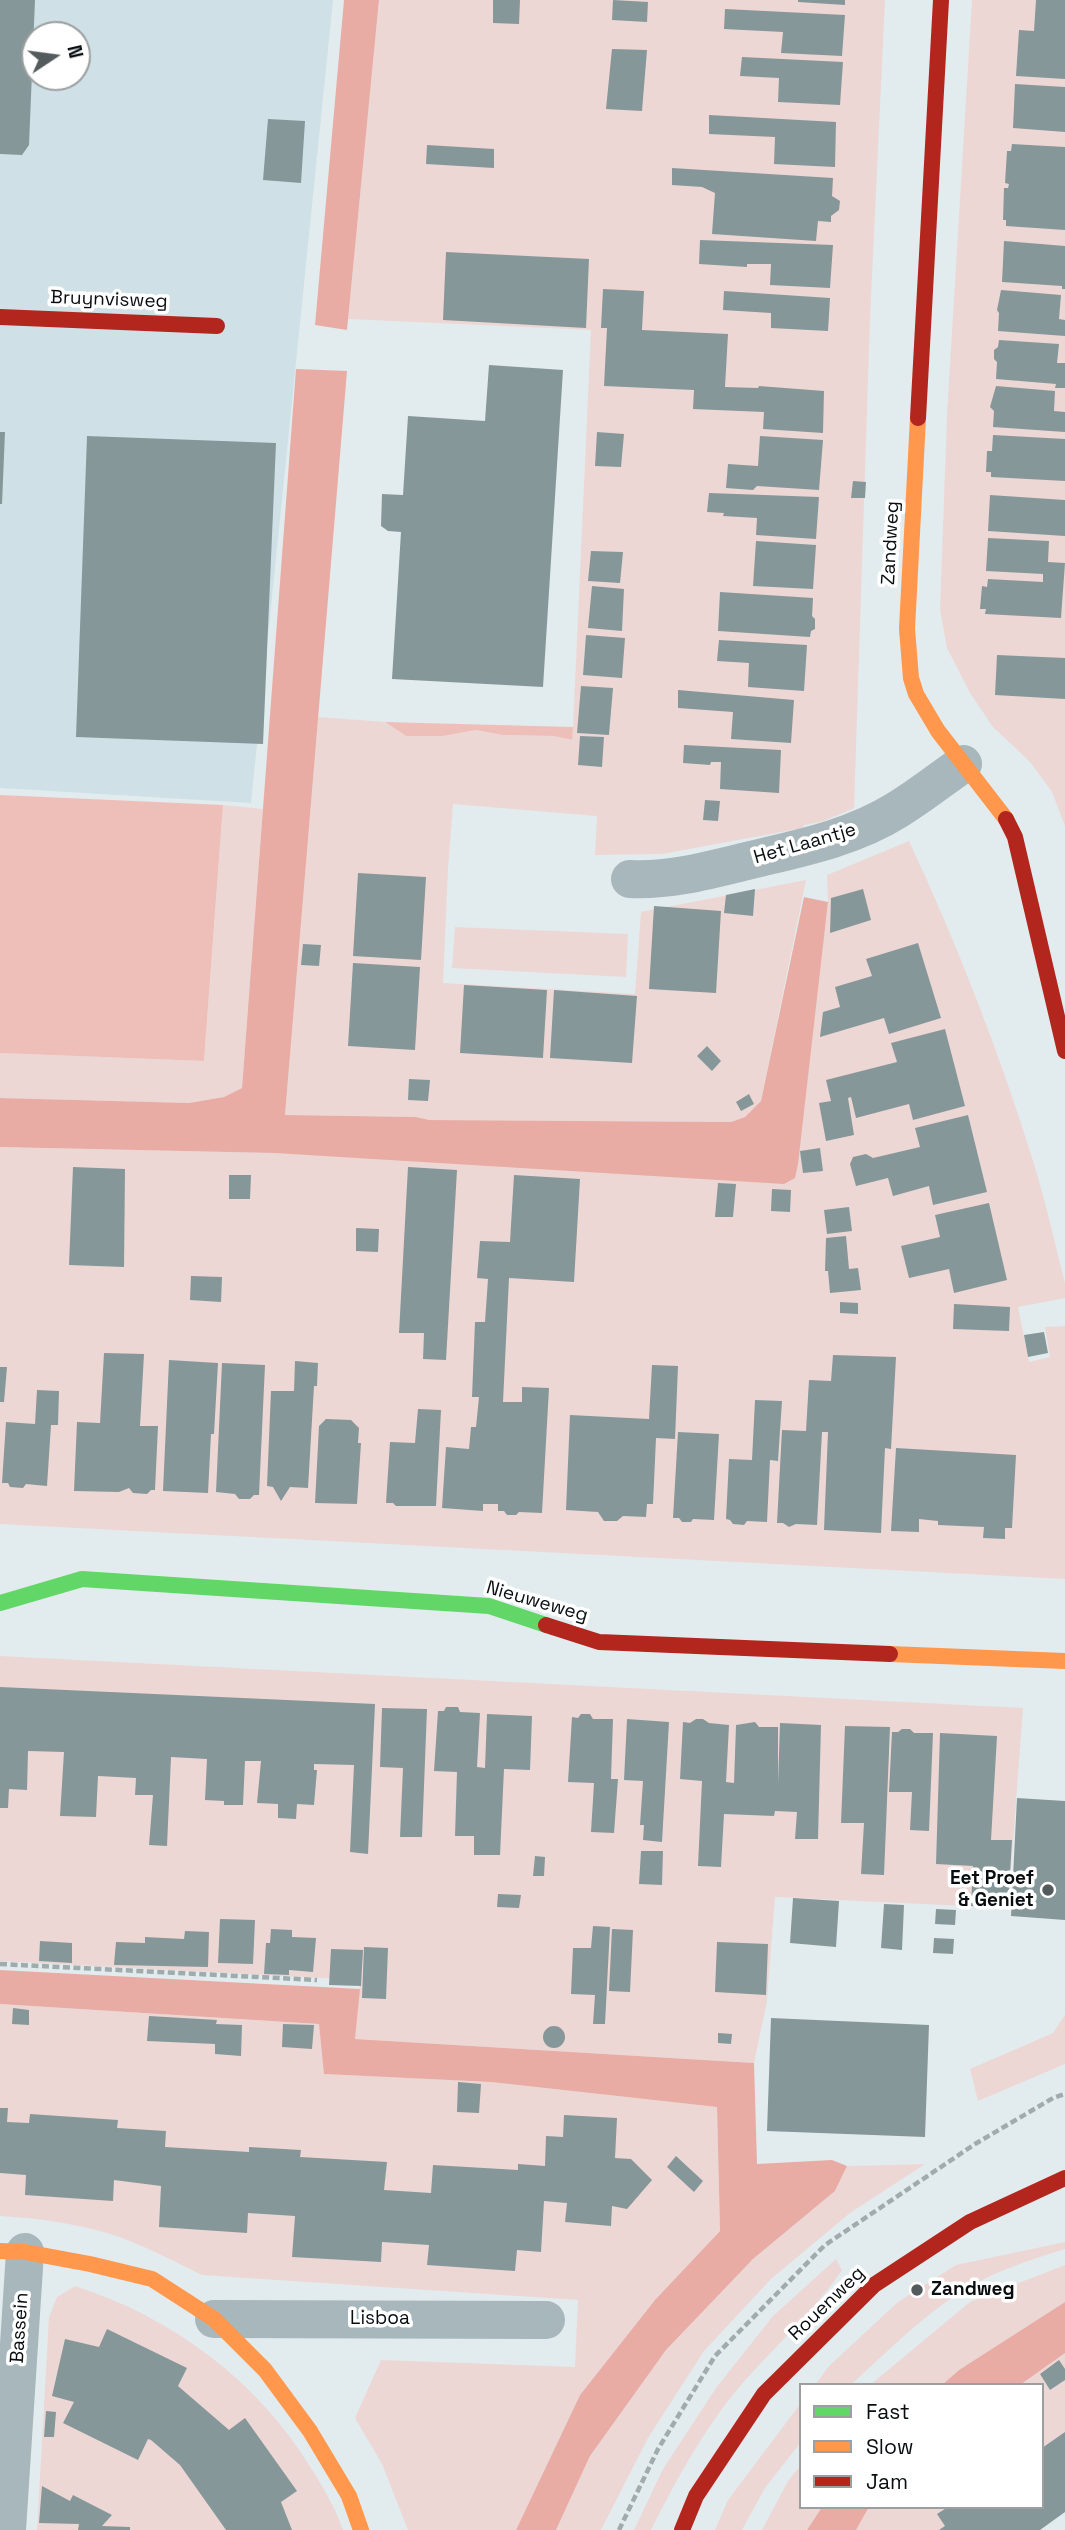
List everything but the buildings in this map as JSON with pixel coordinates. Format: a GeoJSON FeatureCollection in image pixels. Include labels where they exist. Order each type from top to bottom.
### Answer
{"type":"FeatureCollection","features":[{"type":"Feature","properties":{"kind":"street","name":"Zandweg"},"geometry":{"type":"LineString","coordinates":[[942,0],[908,629],[910,672],[915,693],[962,764],[1000,808],[1015,837],[1065,1051]]}},
{"type":"Feature","properties":{"kind":"street","name":"Bruynvisweg"},"geometry":{"type":"LineString","coordinates":[[0,317],[217,326]]}},
{"type":"Feature","properties":{"kind":"street","name":"Het Laantje"},"geometry":{"type":"LineString","coordinates":[[629,879],[657,880],[683,876],[823,843],[860,829],[897,810],[962,764]]}},
{"type":"Feature","properties":{"kind":"street","name":"Nieuweweg"},"geometry":{"type":"LineString","coordinates":[[0,1603],[82,1579],[489,1606],[599,1642],[1065,1661]]}},
{"type":"Feature","properties":{"kind":"street","name":"Rouenweg"},"geometry":{"type":"LineString","coordinates":[[682,2530],[695,2496],[764,2394],[874,2285],[970,2222],[1065,2178]]}},
{"type":"Feature","properties":{"kind":"street"},"geometry":{"type":"LineString","coordinates":[[12,2252],[90,2263],[152,2279],[214,2319],[265,2370],[310,2431],[349,2496],[361,2530]]}},
{"type":"Feature","properties":{"kind":"street","name":"Bassein"},"geometry":{"type":"LineString","coordinates":[[7,2530],[12,2252]]}},
{"type":"Feature","properties":{"kind":"street","name":"Lisboa"},"geometry":{"type":"LineString","coordinates":[[214,2319],[546,2320]]}},
{"type":"Feature","properties":{"kind":"path"},"geometry":{"type":"LineString","coordinates":[[0,1964],[317,1980]]}},
{"type":"Feature","properties":{"kind":"path"},"geometry":{"type":"LineString","coordinates":[[975,2144],[1053,2098],[1065,2094]]}},
{"type":"Feature","properties":{"kind":"shaded area"},"geometry":{"type":"Polygon","coordinates":[[[0,0],[333,0],[251,803],[0,788],[0,0]]]}},
{"type":"Feature","properties":{"kind":"shaded area"},"geometry":{"type":"Polygon","coordinates":[[[344,0],[379,0],[347,330],[315,325],[344,0]]]}},
{"type":"Feature","properties":{"kind":"shaded area"},"geometry":{"type":"Polygon","coordinates":[[[379,0],[885,0],[870,319],[854,808],[824,821],[804,825],[803,828],[662,854],[595,855],[597,816],[453,804],[443,983],[635,994],[641,912],[806,880],[761,1101],[745,1117],[731,1122],[428,1120],[416,1117],[285,1115],[318,717],[385,722],[406,736],[443,736],[476,730],[502,735],[553,736],[571,740],[573,727],[591,330],[348,319],[379,0]]]}},
{"type":"Feature","properties":{"kind":"shaded area"},"geometry":{"type":"Polygon","coordinates":[[[972,0],[1065,0],[1065,826],[1052,792],[1030,762],[993,727],[970,693],[947,648],[940,610],[947,415],[972,0]]]}},
{"type":"Feature","properties":{"kind":"shaded area"},"geometry":{"type":"Polygon","coordinates":[[[296,369],[347,371],[285,1115],[416,1117],[429,1120],[731,1122],[745,1117],[761,1101],[804,897],[828,902],[795,1178],[784,1184],[274,1153],[0,1147],[0,1098],[189,1103],[224,1097],[242,1088],[296,369]]]}},
{"type":"Feature","properties":{"kind":"shaded area"},"geometry":{"type":"Polygon","coordinates":[[[385,722],[573,727],[572,740],[553,736],[502,735],[476,730],[443,736],[406,736],[385,722]]]}},
{"type":"Feature","properties":{"kind":"shaded area"},"geometry":{"type":"Polygon","coordinates":[[[0,795],[223,805],[204,1061],[0,1053],[0,795]]]}},
{"type":"Feature","properties":{"kind":"shaded area"},"geometry":{"type":"Polygon","coordinates":[[[223,805],[263,809],[242,1088],[224,1097],[189,1103],[0,1098],[0,1053],[204,1061],[223,805]]]}},
{"type":"Feature","properties":{"kind":"shaded area"},"geometry":{"type":"Polygon","coordinates":[[[909,841],[961,960],[1007,1082],[1038,1179],[1065,1283],[1065,1298],[1018,1307],[1029,1362],[1050,1357],[1045,1327],[1065,1326],[1065,1579],[0,1524],[0,1147],[274,1153],[795,1178],[828,902],[827,875],[909,841]]]}},
{"type":"Feature","properties":{"kind":"shaded area"},"geometry":{"type":"Polygon","coordinates":[[[455,927],[628,934],[626,977],[452,968],[455,927]]]}},
{"type":"Feature","properties":{"kind":"shaded area"},"geometry":{"type":"Polygon","coordinates":[[[0,1656],[1023,1708],[1008,1908],[775,1897],[767,2001],[754,2063],[355,2039],[360,1980],[0,1961],[0,1656]]]}},
{"type":"Feature","properties":{"kind":"shaded area"},"geometry":{"type":"Polygon","coordinates":[[[0,1970],[360,1989],[355,2039],[754,2063],[757,2164],[832,2160],[847,2166],[835,2191],[753,2259],[666,2350],[590,2456],[556,2530],[516,2530],[580,2395],[655,2300],[720,2231],[717,2107],[491,2082],[324,2074],[319,2024],[0,2004],[0,1970]]]}},
{"type":"Feature","properties":{"kind":"shaded area"},"geometry":{"type":"Polygon","coordinates":[[[0,2004],[319,2024],[325,2074],[491,2082],[717,2107],[720,2231],[655,2300],[580,2395],[516,2530],[408,2530],[382,2464],[355,2418],[381,2360],[575,2367],[578,2300],[202,2275],[107,2233],[81,2226],[0,2216],[0,2004]]]}},
{"type":"Feature","properties":{"kind":"shaded area"},"geometry":{"type":"Polygon","coordinates":[[[1065,2015],[1065,2064],[978,2101],[970,2069],[1053,2033],[1065,2015]]]}},
{"type":"Feature","properties":{"kind":"shaded area"},"geometry":{"type":"Polygon","coordinates":[[[925,2164],[850,2213],[771,2279],[704,2351],[648,2438],[601,2530],[556,2530],[590,2456],[666,2350],[753,2259],[835,2191],[847,2166],[925,2164]]]}},
{"type":"Feature","properties":{"kind":"shaded area"},"geometry":{"type":"Polygon","coordinates":[[[1065,2242],[1065,2249],[1004,2270],[953,2297],[907,2333],[853,2383],[816,2383],[829,2366],[898,2302],[956,2265],[1065,2242]]]}},
{"type":"Feature","properties":{"kind":"shaded area"},"geometry":{"type":"Polygon","coordinates":[[[836,2259],[842,2270],[829,2289],[722,2409],[684,2468],[651,2530],[634,2530],[663,2469],[716,2388],[773,2316],[836,2259]]]}},
{"type":"Feature","properties":{"kind":"shaded area"},"geometry":{"type":"Polygon","coordinates":[[[1065,2265],[1065,2302],[959,2370],[944,2383],[872,2383],[970,2302],[1065,2265]]]}},
{"type":"Feature","properties":{"kind":"shaded area"},"geometry":{"type":"Polygon","coordinates":[[[75,2286],[145,2315],[210,2356],[239,2380],[290,2436],[325,2491],[343,2530],[37,2530],[49,2317],[57,2297],[75,2286]]]}},
{"type":"Feature","properties":{"kind":"shaded area"},"geometry":{"type":"Polygon","coordinates":[[[1065,2302],[1065,2353],[1023,2383],[944,2383],[959,2370],[1065,2302]]]}},
{"type":"Feature","properties":{"kind":"shaded area"},"geometry":{"type":"Polygon","coordinates":[[[1065,2353],[1065,2507],[1031,2530],[856,2530],[868,2509],[1044,2509],[1044,2383],[1023,2383],[1065,2353]]]}},
{"type":"Feature","properties":{"kind":"shaded area"},"geometry":{"type":"Polygon","coordinates":[[[799,2406],[799,2445],[765,2488],[742,2530],[715,2530],[728,2500],[799,2406]]]}},
{"type":"Feature","properties":{"kind":"shaded area"},"geometry":{"type":"Polygon","coordinates":[[[799,2467],[799,2509],[821,2509],[807,2530],[762,2530],[788,2481],[799,2467]]]}},
{"type":"Feature","properties":{"kind":"shaded area"},"geometry":{"type":"Polygon","coordinates":[[[821,2509],[868,2509],[856,2530],[807,2530],[821,2509]]]}},
{"type":"Feature","properties":{"kind":"traffic: fast"},"geometry":{"type":"LineString","coordinates":[[0,1603],[82,1579],[489,1606],[546,1625]]}},
{"type":"Feature","properties":{"kind":"traffic: slow"},"geometry":{"type":"LineString","coordinates":[[918,418],[907,629],[911,678],[916,694],[938,731],[1006,819]]}},
{"type":"Feature","properties":{"kind":"traffic: slow"},"geometry":{"type":"LineString","coordinates":[[890,1654],[1065,1661]]}},
{"type":"Feature","properties":{"kind":"traffic: slow"},"geometry":{"type":"LineString","coordinates":[[0,2251],[25,2252],[152,2279],[214,2319],[265,2370],[310,2431],[349,2496],[361,2530]]}},
{"type":"Feature","properties":{"kind":"traffic: jam"},"geometry":{"type":"LineString","coordinates":[[918,418],[941,0]]}},
{"type":"Feature","properties":{"kind":"traffic: jam"},"geometry":{"type":"LineString","coordinates":[[0,317],[217,326]]}},
{"type":"Feature","properties":{"kind":"traffic: jam"},"geometry":{"type":"LineString","coordinates":[[1006,819],[1015,837],[1065,1051]]}},
{"type":"Feature","properties":{"kind":"traffic: jam"},"geometry":{"type":"LineString","coordinates":[[546,1625],[599,1642],[890,1654]]}},
{"type":"Feature","properties":{"kind":"traffic: jam"},"geometry":{"type":"LineString","coordinates":[[682,2530],[696,2496],[764,2394],[874,2285],[970,2222],[1065,2178]]}},
{"type":"Feature","properties":{"kind":"place","name":"Eet Proef & Geniet"},"geometry":{"type":"Point","coordinates":[1048,1890]}},
{"type":"Feature","properties":{"kind":"place","name":"Zandweg"},"geometry":{"type":"Point","coordinates":[917,2290]}}]}
